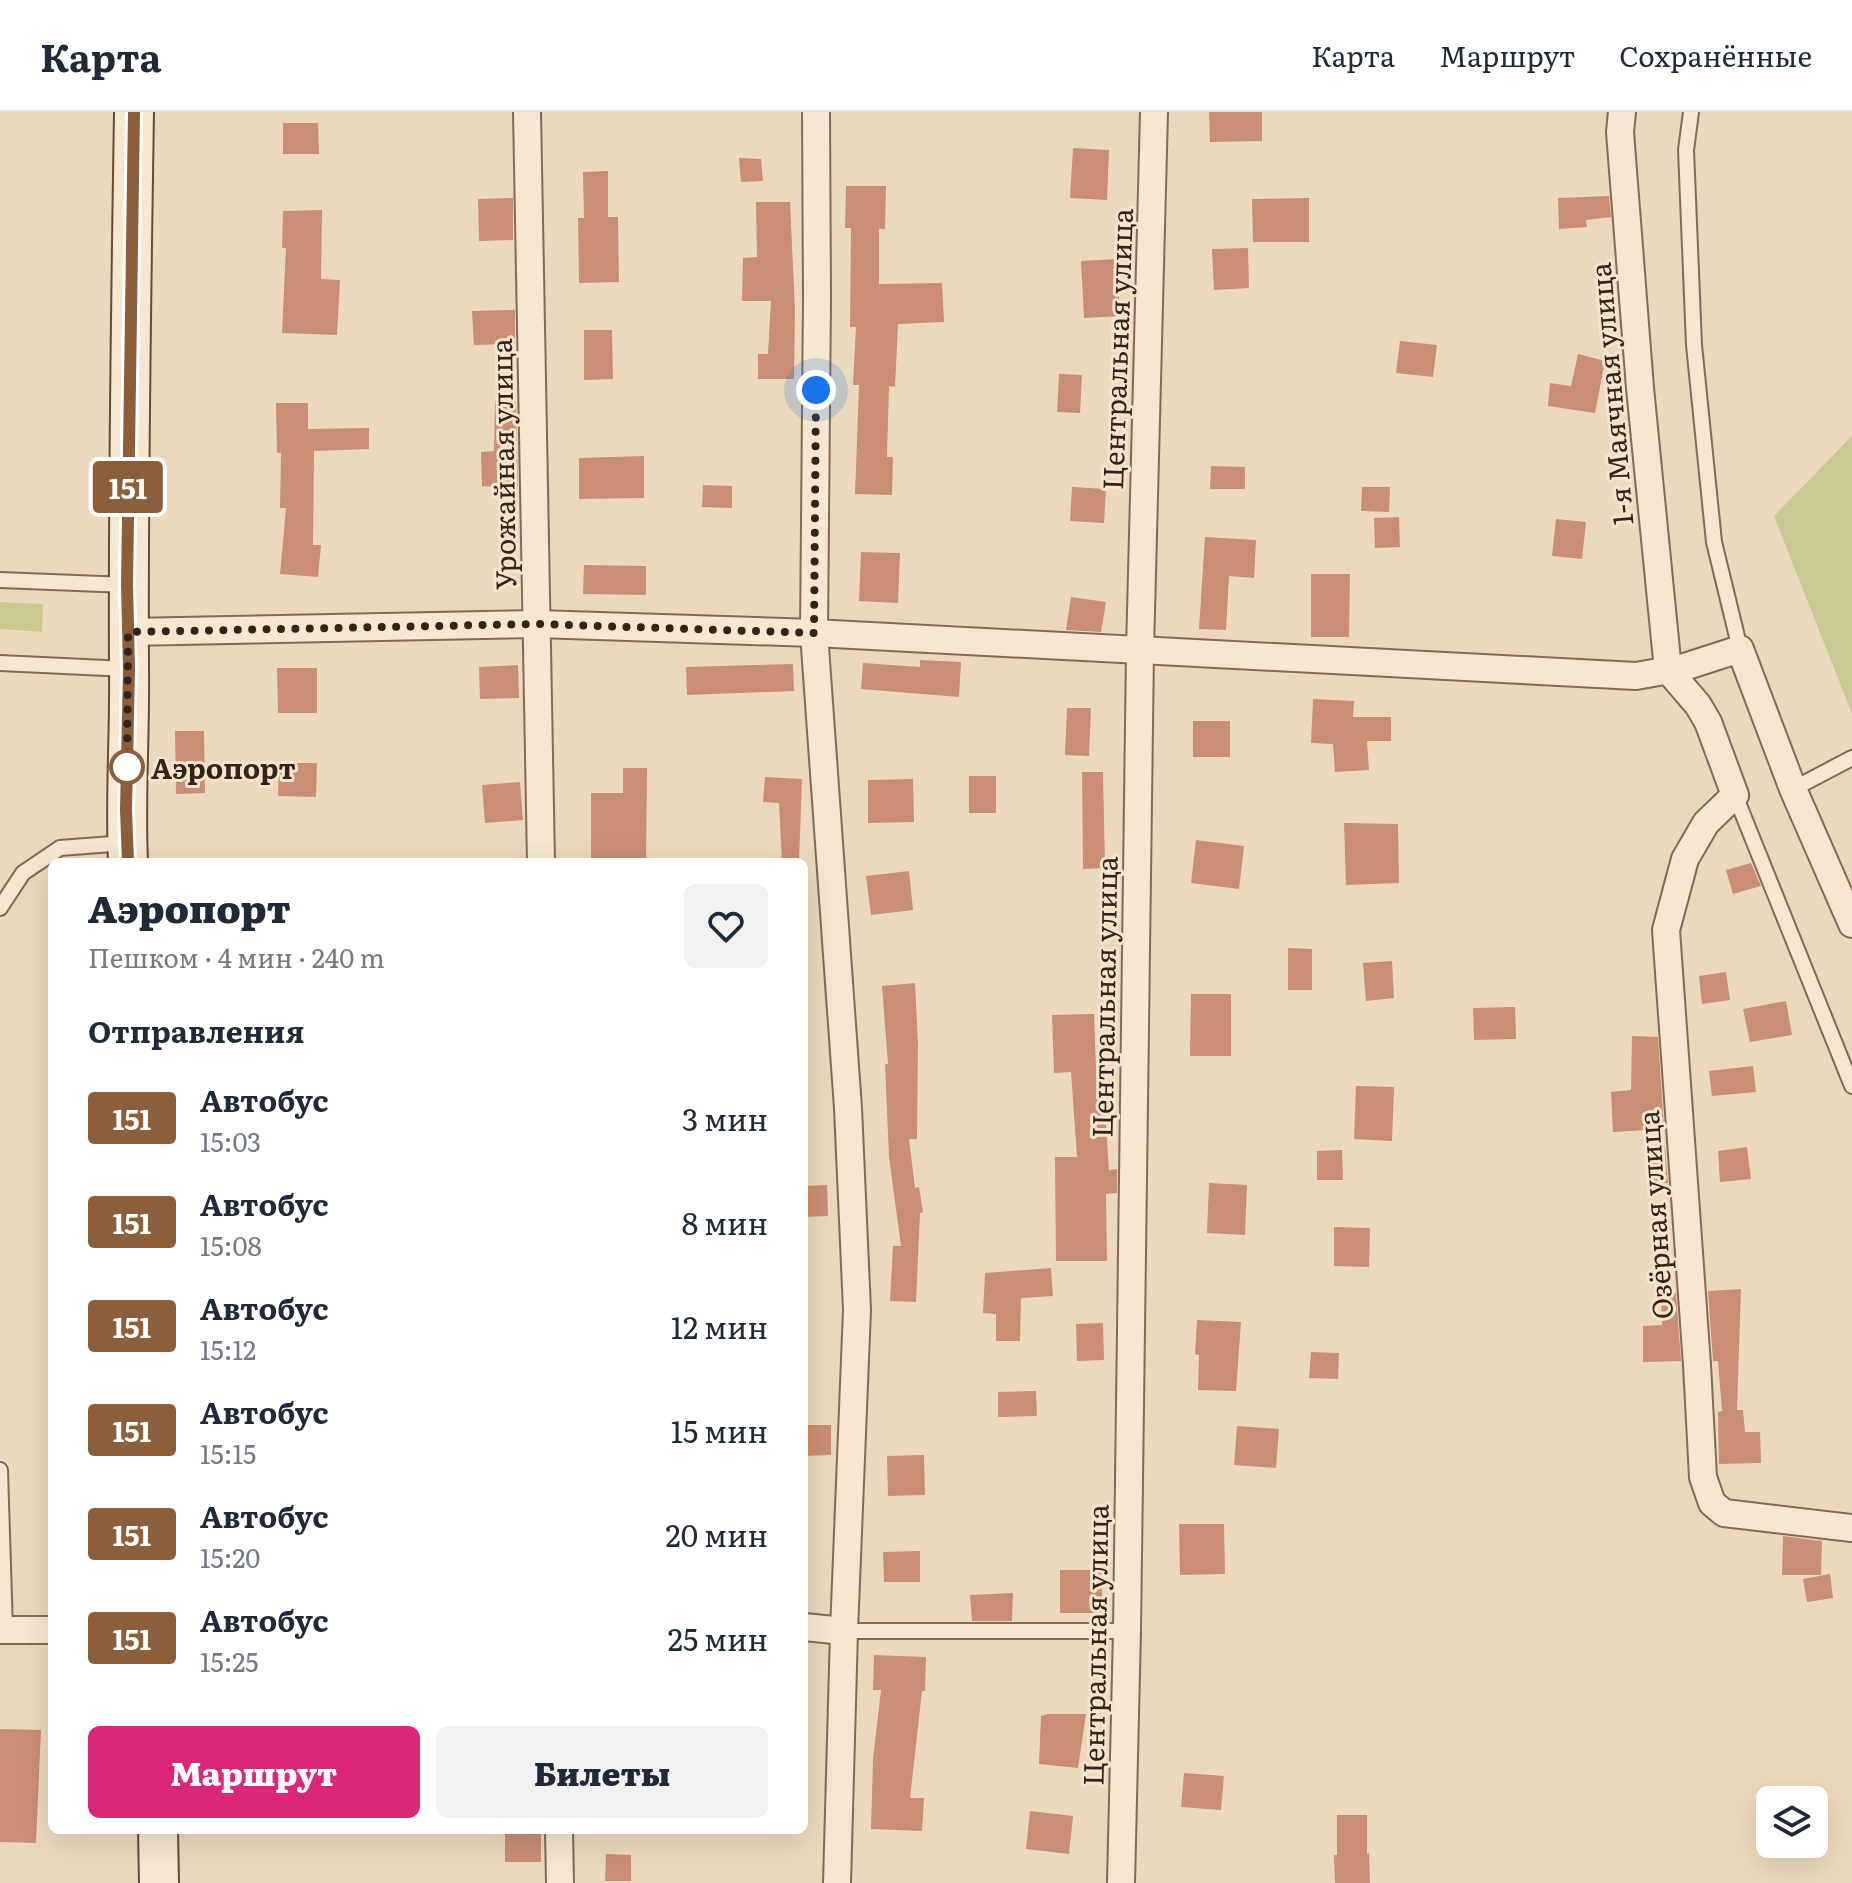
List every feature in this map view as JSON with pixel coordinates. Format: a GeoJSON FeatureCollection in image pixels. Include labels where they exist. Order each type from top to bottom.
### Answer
{"type":"FeatureCollection","features":[{"type":"Feature","properties":{"kind":"main road"},"geometry":{"type":"LineString","coordinates":[[127,852],[127,585],[134,112]]}},
{"type":"Feature","properties":{"kind":"main road"},"geometry":{"type":"LineString","coordinates":[[158,1834],[159,1883]]}},
{"type":"Feature","properties":{"kind":"street","name":"Урожайная улица"},"geometry":{"type":"LineString","coordinates":[[527,112],[541,858]]}},
{"type":"Feature","properties":{"kind":"street"},"geometry":{"type":"LineString","coordinates":[[816,112],[814,633],[848,1108],[857,1310],[837,1883]]}},
{"type":"Feature","properties":{"kind":"street","name":"Центральная улица"},"geometry":{"type":"LineString","coordinates":[[1121,1883],[1140,650],[1154,112]]}},
{"type":"Feature","properties":{"kind":"street","name":"1-я Маячная улица"},"geometry":{"type":"LineString","coordinates":[[1622,112],[1620,132],[1640,388],[1668,670]]}},
{"type":"Feature","properties":{"kind":"street"},"geometry":{"type":"LineString","coordinates":[[128,632],[537,624],[814,633],[1636,676],[1740,649],[1793,789],[1852,924]]}},
{"type":"Feature","properties":{"kind":"street"},"geometry":{"type":"LineString","coordinates":[[1668,670],[1698,705],[1708,722],[1735,795]]}},
{"type":"Feature","properties":{"kind":"street","name":"Озёрная улица"},"geometry":{"type":"LineString","coordinates":[[1735,795],[1706,823],[1685,859],[1666,930],[1703,1477],[1712,1503],[1724,1513],[1852,1528]]}},
{"type":"Feature","properties":{"kind":"street"},"geometry":{"type":"LineString","coordinates":[[808,1627],[844,1631]]}},
{"type":"Feature","properties":{"kind":"street"},"geometry":{"type":"LineString","coordinates":[[2,1630],[48,1630]]}},
{"type":"Feature","properties":{"kind":"street"},"geometry":{"type":"LineString","coordinates":[[559,1834],[560,1883]]}},
{"type":"Feature","properties":{"kind":"lane"},"geometry":{"type":"LineString","coordinates":[[1691,112],[1686,150],[1694,345],[1714,542],[1740,649]]}},
{"type":"Feature","properties":{"kind":"lane"},"geometry":{"type":"LineString","coordinates":[[0,580],[127,585]]}},
{"type":"Feature","properties":{"kind":"lane"},"geometry":{"type":"LineString","coordinates":[[0,663],[129,669]]}},
{"type":"Feature","properties":{"kind":"lane"},"geometry":{"type":"LineString","coordinates":[[1793,789],[1852,758]]}},
{"type":"Feature","properties":{"kind":"lane"},"geometry":{"type":"LineString","coordinates":[[1735,795],[1852,1086]]}},
{"type":"Feature","properties":{"kind":"lane"},"geometry":{"type":"LineString","coordinates":[[0,908],[23,873],[60,848],[127,852]]}},
{"type":"Feature","properties":{"kind":"lane"},"geometry":{"type":"LineString","coordinates":[[0,1470],[2,1630]]}},
{"type":"Feature","properties":{"kind":"lane"},"geometry":{"type":"LineString","coordinates":[[844,1631],[1127,1631]]}},
{"type":"Feature","properties":{"kind":"green space"},"geometry":{"type":"Polygon","coordinates":[[[1852,436],[1852,714],[1774,516],[1852,436]]]}},
{"type":"Feature","properties":{"kind":"green space"},"geometry":{"type":"Polygon","coordinates":[[[0,602],[43,604],[42,632],[0,629],[0,602]]]}},
{"type":"Feature","properties":{"kind":"building"},"geometry":{"type":"Polygon","coordinates":[[[1209,112],[1262,112],[1262,141],[1210,142],[1209,112]]]}},
{"type":"Feature","properties":{"kind":"building"},"geometry":{"type":"Polygon","coordinates":[[[283,123],[318,123],[319,154],[283,154],[283,123]]]}},
{"type":"Feature","properties":{"kind":"building"},"geometry":{"type":"Polygon","coordinates":[[[1073,148],[1109,150],[1107,200],[1070,198],[1073,148]]]}},
{"type":"Feature","properties":{"kind":"building"},"geometry":{"type":"Polygon","coordinates":[[[739,158],[761,159],[763,181],[741,182],[739,158]]]}},
{"type":"Feature","properties":{"kind":"building"},"geometry":{"type":"Polygon","coordinates":[[[608,171],[608,217],[618,217],[619,282],[579,283],[578,218],[584,218],[583,172],[608,171]]]}},
{"type":"Feature","properties":{"kind":"building"},"geometry":{"type":"Polygon","coordinates":[[[846,186],[886,186],[885,229],[879,229],[879,284],[942,283],[944,322],[898,324],[895,387],[889,386],[887,457],[893,457],[892,495],[855,494],[859,385],[853,385],[856,327],[850,327],[851,228],[845,228],[846,186]]]}},
{"type":"Feature","properties":{"kind":"building"},"geometry":{"type":"Polygon","coordinates":[[[1609,196],[1611,217],[1586,220],[1587,227],[1559,229],[1558,198],[1609,196]]]}},
{"type":"Feature","properties":{"kind":"building"},"geometry":{"type":"Polygon","coordinates":[[[513,198],[513,240],[479,241],[478,199],[513,198]]]}},
{"type":"Feature","properties":{"kind":"building"},"geometry":{"type":"Polygon","coordinates":[[[1309,198],[1309,242],[1253,242],[1252,199],[1309,198]]]}},
{"type":"Feature","properties":{"kind":"building"},"geometry":{"type":"Polygon","coordinates":[[[756,202],[790,202],[795,310],[794,379],[758,379],[758,354],[768,354],[771,301],[742,301],[743,258],[757,257],[756,202]]]}},
{"type":"Feature","properties":{"kind":"building"},"geometry":{"type":"Polygon","coordinates":[[[322,210],[321,279],[340,280],[337,335],[282,333],[286,248],[282,248],[283,211],[322,210]]]}},
{"type":"Feature","properties":{"kind":"building"},"geometry":{"type":"Polygon","coordinates":[[[1248,248],[1249,288],[1214,290],[1212,249],[1248,248]]]}},
{"type":"Feature","properties":{"kind":"building"},"geometry":{"type":"Polygon","coordinates":[[[1117,259],[1120,316],[1084,318],[1081,261],[1117,259]]]}},
{"type":"Feature","properties":{"kind":"building"},"geometry":{"type":"Polygon","coordinates":[[[515,310],[515,344],[474,345],[472,311],[515,310]]]}},
{"type":"Feature","properties":{"kind":"building"},"geometry":{"type":"Polygon","coordinates":[[[584,330],[612,330],[613,379],[584,380],[584,330]]]}},
{"type":"Feature","properties":{"kind":"building"},"geometry":{"type":"Polygon","coordinates":[[[1400,341],[1437,345],[1433,377],[1396,373],[1400,341]]]}},
{"type":"Feature","properties":{"kind":"building"},"geometry":{"type":"Polygon","coordinates":[[[1578,354],[1605,361],[1595,413],[1548,406],[1550,383],[1571,386],[1578,354]]]}},
{"type":"Feature","properties":{"kind":"building"},"geometry":{"type":"Polygon","coordinates":[[[1059,374],[1082,375],[1080,413],[1057,412],[1059,374]]]}},
{"type":"Feature","properties":{"kind":"building"},"geometry":{"type":"Polygon","coordinates":[[[495,401],[516,402],[518,489],[482,486],[481,452],[494,451],[495,401]]]}},
{"type":"Feature","properties":{"kind":"building"},"geometry":{"type":"Polygon","coordinates":[[[276,403],[308,403],[308,429],[369,428],[369,449],[314,451],[313,545],[321,545],[318,577],[280,574],[286,508],[280,508],[281,453],[277,453],[276,403]]]}},
{"type":"Feature","properties":{"kind":"building"},"geometry":{"type":"Polygon","coordinates":[[[644,456],[644,498],[579,499],[579,458],[644,456]]]}},
{"type":"Feature","properties":{"kind":"building"},"geometry":{"type":"Polygon","coordinates":[[[1211,466],[1245,467],[1245,489],[1210,489],[1211,466]]]}},
{"type":"Feature","properties":{"kind":"building"},"geometry":{"type":"Polygon","coordinates":[[[703,485],[732,486],[732,508],[702,507],[703,485]]]}},
{"type":"Feature","properties":{"kind":"building"},"geometry":{"type":"Polygon","coordinates":[[[1072,487],[1106,489],[1104,523],[1070,521],[1072,487]]]}},
{"type":"Feature","properties":{"kind":"building"},"geometry":{"type":"Polygon","coordinates":[[[1362,487],[1390,487],[1389,512],[1361,511],[1362,487]]]}},
{"type":"Feature","properties":{"kind":"building"},"geometry":{"type":"Polygon","coordinates":[[[1399,517],[1400,547],[1375,548],[1374,518],[1399,517]]]}},
{"type":"Feature","properties":{"kind":"building"},"geometry":{"type":"Polygon","coordinates":[[[1556,519],[1586,522],[1582,559],[1552,556],[1556,519]]]}},
{"type":"Feature","properties":{"kind":"building"},"geometry":{"type":"Polygon","coordinates":[[[1205,537],[1256,540],[1254,578],[1229,576],[1226,630],[1199,629],[1205,537]]]}},
{"type":"Feature","properties":{"kind":"building"},"geometry":{"type":"Polygon","coordinates":[[[861,552],[900,553],[898,603],[859,601],[861,552]]]}},
{"type":"Feature","properties":{"kind":"building"},"geometry":{"type":"Polygon","coordinates":[[[584,565],[646,566],[646,595],[583,594],[584,565]]]}},
{"type":"Feature","properties":{"kind":"building"},"geometry":{"type":"Polygon","coordinates":[[[1311,574],[1350,574],[1349,637],[1311,637],[1311,574]]]}},
{"type":"Feature","properties":{"kind":"building"},"geometry":{"type":"Polygon","coordinates":[[[1071,597],[1106,602],[1101,632],[1066,630],[1071,597]]]}},
{"type":"Feature","properties":{"kind":"building"},"geometry":{"type":"Polygon","coordinates":[[[920,660],[961,662],[959,697],[861,689],[863,663],[920,667],[920,660]]]}},
{"type":"Feature","properties":{"kind":"building"},"geometry":{"type":"Polygon","coordinates":[[[793,664],[794,691],[687,695],[686,667],[793,664]]]}},
{"type":"Feature","properties":{"kind":"building"},"geometry":{"type":"Polygon","coordinates":[[[518,665],[519,698],[480,699],[479,667],[518,665]]]}},
{"type":"Feature","properties":{"kind":"building"},"geometry":{"type":"Polygon","coordinates":[[[277,668],[317,668],[317,713],[278,713],[277,668]]]}},
{"type":"Feature","properties":{"kind":"building"},"geometry":{"type":"Polygon","coordinates":[[[1313,699],[1354,701],[1353,717],[1391,717],[1391,741],[1367,741],[1369,770],[1335,772],[1333,744],[1311,743],[1313,699]]]}},
{"type":"Feature","properties":{"kind":"building"},"geometry":{"type":"Polygon","coordinates":[[[1067,708],[1091,708],[1089,756],[1065,755],[1067,708]]]}},
{"type":"Feature","properties":{"kind":"building"},"geometry":{"type":"Polygon","coordinates":[[[1193,721],[1230,721],[1230,757],[1193,757],[1193,721]]]}},
{"type":"Feature","properties":{"kind":"building"},"geometry":{"type":"Polygon","coordinates":[[[175,731],[204,731],[205,793],[176,794],[175,731]]]}},
{"type":"Feature","properties":{"kind":"building"},"geometry":{"type":"Polygon","coordinates":[[[279,763],[317,763],[316,797],[278,796],[279,763]]]}},
{"type":"Feature","properties":{"kind":"building"},"geometry":{"type":"Polygon","coordinates":[[[623,768],[647,768],[646,858],[591,858],[591,793],[623,793],[623,768]]]}},
{"type":"Feature","properties":{"kind":"building"},"geometry":{"type":"Polygon","coordinates":[[[1082,772],[1103,772],[1105,868],[1083,869],[1082,772]]]}},
{"type":"Feature","properties":{"kind":"building"},"geometry":{"type":"Polygon","coordinates":[[[969,776],[996,776],[996,813],[969,813],[969,776]]]}},
{"type":"Feature","properties":{"kind":"building"},"geometry":{"type":"Polygon","coordinates":[[[765,777],[802,779],[799,858],[782,858],[779,803],[763,802],[765,777]]]}},
{"type":"Feature","properties":{"kind":"building"},"geometry":{"type":"Polygon","coordinates":[[[913,779],[914,822],[868,823],[868,780],[913,779]]]}},
{"type":"Feature","properties":{"kind":"building"},"geometry":{"type":"Polygon","coordinates":[[[520,782],[523,820],[485,823],[482,785],[520,782]]]}},
{"type":"Feature","properties":{"kind":"building"},"geometry":{"type":"Polygon","coordinates":[[[1344,823],[1398,824],[1399,883],[1346,885],[1344,823]]]}},
{"type":"Feature","properties":{"kind":"building"},"geometry":{"type":"Polygon","coordinates":[[[1196,840],[1244,846],[1239,889],[1191,883],[1196,840]]]}},
{"type":"Feature","properties":{"kind":"building"},"geometry":{"type":"Polygon","coordinates":[[[1751,863],[1761,886],[1733,894],[1726,870],[1751,863]]]}},
{"type":"Feature","properties":{"kind":"building"},"geometry":{"type":"Polygon","coordinates":[[[909,871],[913,910],[871,915],[866,876],[909,871]]]}},
{"type":"Feature","properties":{"kind":"building"},"geometry":{"type":"Polygon","coordinates":[[[1288,948],[1312,949],[1312,990],[1288,990],[1288,948]]]}},
{"type":"Feature","properties":{"kind":"building"},"geometry":{"type":"Polygon","coordinates":[[[1392,961],[1394,998],[1366,1001],[1363,963],[1392,961]]]}},
{"type":"Feature","properties":{"kind":"building"},"geometry":{"type":"Polygon","coordinates":[[[1726,972],[1730,1000],[1702,1004],[1699,976],[1726,972]]]}},
{"type":"Feature","properties":{"kind":"building"},"geometry":{"type":"Polygon","coordinates":[[[915,983],[917,1139],[909,1139],[915,1188],[919,1187],[923,1212],[920,1213],[916,1302],[890,1301],[893,1246],[901,1246],[889,1157],[885,1064],[888,1064],[882,986],[915,983]]]}},
{"type":"Feature","properties":{"kind":"building"},"geometry":{"type":"Polygon","coordinates":[[[1191,994],[1231,994],[1231,1056],[1190,1056],[1191,994]]]}},
{"type":"Feature","properties":{"kind":"building"},"geometry":{"type":"Polygon","coordinates":[[[1786,1001],[1792,1035],[1750,1042],[1743,1009],[1786,1001]]]}},
{"type":"Feature","properties":{"kind":"building"},"geometry":{"type":"Polygon","coordinates":[[[1515,1007],[1516,1039],[1474,1040],[1473,1008],[1515,1007]]]}},
{"type":"Feature","properties":{"kind":"building"},"geometry":{"type":"Polygon","coordinates":[[[1094,1014],[1097,1095],[1104,1095],[1109,1170],[1117,1169],[1117,1193],[1106,1194],[1107,1261],[1056,1261],[1055,1157],[1077,1157],[1071,1072],[1054,1073],[1052,1015],[1094,1014]]]}},
{"type":"Feature","properties":{"kind":"building"},"geometry":{"type":"Polygon","coordinates":[[[1632,1036],[1658,1037],[1664,1129],[1613,1132],[1611,1092],[1631,1090],[1632,1036]]]}},
{"type":"Feature","properties":{"kind":"building"},"geometry":{"type":"Polygon","coordinates":[[[1753,1066],[1756,1092],[1712,1096],[1709,1071],[1753,1066]]]}},
{"type":"Feature","properties":{"kind":"building"},"geometry":{"type":"Polygon","coordinates":[[[1356,1086],[1394,1087],[1392,1141],[1354,1139],[1356,1086]]]}},
{"type":"Feature","properties":{"kind":"building"},"geometry":{"type":"Polygon","coordinates":[[[1665,1147],[1668,1183],[1652,1184],[1651,1148],[1665,1147]]]}},
{"type":"Feature","properties":{"kind":"building"},"geometry":{"type":"Polygon","coordinates":[[[1747,1147],[1751,1179],[1720,1182],[1718,1151],[1747,1147]]]}},
{"type":"Feature","properties":{"kind":"building"},"geometry":{"type":"Polygon","coordinates":[[[1342,1150],[1343,1180],[1317,1180],[1317,1151],[1342,1150]]]}},
{"type":"Feature","properties":{"kind":"building"},"geometry":{"type":"Polygon","coordinates":[[[1209,1183],[1247,1185],[1245,1235],[1207,1233],[1209,1183]]]}},
{"type":"Feature","properties":{"kind":"building"},"geometry":{"type":"Polygon","coordinates":[[[827,1185],[828,1216],[808,1217],[808,1186],[827,1185]]]}},
{"type":"Feature","properties":{"kind":"building"},"geometry":{"type":"Polygon","coordinates":[[[1334,1227],[1370,1228],[1369,1267],[1334,1266],[1334,1227]]]}},
{"type":"Feature","properties":{"kind":"building"},"geometry":{"type":"Polygon","coordinates":[[[1051,1268],[1053,1296],[1021,1298],[1020,1341],[996,1341],[996,1314],[983,1313],[985,1273],[1051,1268]]]}},
{"type":"Feature","properties":{"kind":"building"},"geometry":{"type":"Polygon","coordinates":[[[1741,1289],[1737,1410],[1743,1410],[1745,1432],[1760,1432],[1761,1463],[1719,1464],[1718,1412],[1722,1411],[1718,1361],[1713,1361],[1708,1291],[1741,1289]]]}},
{"type":"Feature","properties":{"kind":"building"},"geometry":{"type":"Polygon","coordinates":[[[1676,1293],[1681,1361],[1643,1362],[1643,1326],[1662,1325],[1661,1294],[1676,1293]]]}},
{"type":"Feature","properties":{"kind":"building"},"geometry":{"type":"Polygon","coordinates":[[[1197,1320],[1241,1322],[1236,1391],[1198,1390],[1199,1355],[1195,1354],[1197,1320]]]}},
{"type":"Feature","properties":{"kind":"building"},"geometry":{"type":"Polygon","coordinates":[[[1103,1323],[1104,1360],[1077,1361],[1076,1324],[1103,1323]]]}},
{"type":"Feature","properties":{"kind":"building"},"geometry":{"type":"Polygon","coordinates":[[[1311,1352],[1339,1353],[1338,1379],[1309,1378],[1311,1352]]]}},
{"type":"Feature","properties":{"kind":"building"},"geometry":{"type":"Polygon","coordinates":[[[1036,1391],[1037,1416],[998,1417],[998,1392],[1036,1391]]]}},
{"type":"Feature","properties":{"kind":"building"},"geometry":{"type":"Polygon","coordinates":[[[808,1425],[831,1425],[831,1455],[808,1456],[808,1425]]]}},
{"type":"Feature","properties":{"kind":"building"},"geometry":{"type":"Polygon","coordinates":[[[1237,1426],[1279,1429],[1276,1468],[1234,1465],[1237,1426]]]}},
{"type":"Feature","properties":{"kind":"building"},"geometry":{"type":"Polygon","coordinates":[[[924,1455],[925,1495],[888,1496],[887,1456],[924,1455]]]}},
{"type":"Feature","properties":{"kind":"building"},"geometry":{"type":"Polygon","coordinates":[[[1179,1524],[1224,1524],[1225,1574],[1180,1575],[1179,1524]]]}},
{"type":"Feature","properties":{"kind":"building"},"geometry":{"type":"Polygon","coordinates":[[[1783,1536],[1822,1541],[1821,1575],[1782,1575],[1783,1536]]]}},
{"type":"Feature","properties":{"kind":"building"},"geometry":{"type":"Polygon","coordinates":[[[920,1551],[920,1582],[884,1582],[883,1552],[920,1551]]]}},
{"type":"Feature","properties":{"kind":"building"},"geometry":{"type":"Polygon","coordinates":[[[1060,1570],[1102,1570],[1102,1613],[1060,1613],[1060,1570]]]}},
{"type":"Feature","properties":{"kind":"building"},"geometry":{"type":"Polygon","coordinates":[[[1830,1574],[1833,1598],[1807,1602],[1803,1579],[1830,1574]]]}},
{"type":"Feature","properties":{"kind":"building"},"geometry":{"type":"Polygon","coordinates":[[[1013,1593],[1012,1621],[972,1621],[970,1595],[1013,1593]]]}},
{"type":"Feature","properties":{"kind":"building"},"geometry":{"type":"Polygon","coordinates":[[[874,1655],[926,1657],[925,1691],[922,1691],[910,1798],[924,1798],[922,1831],[871,1829],[873,1759],[881,1690],[873,1690],[874,1655]]]}},
{"type":"Feature","properties":{"kind":"building"},"geometry":{"type":"Polygon","coordinates":[[[1086,1714],[1078,1768],[1039,1764],[1041,1716],[1086,1714]]]}},
{"type":"Feature","properties":{"kind":"building"},"geometry":{"type":"Polygon","coordinates":[[[0,1729],[41,1730],[36,1843],[0,1842],[0,1729]]]}},
{"type":"Feature","properties":{"kind":"building"},"geometry":{"type":"Polygon","coordinates":[[[1184,1773],[1224,1776],[1221,1810],[1181,1807],[1184,1773]]]}},
{"type":"Feature","properties":{"kind":"building"},"geometry":{"type":"Polygon","coordinates":[[[1030,1811],[1073,1816],[1069,1854],[1026,1849],[1030,1811]]]}},
{"type":"Feature","properties":{"kind":"building"},"geometry":{"type":"Polygon","coordinates":[[[1337,1815],[1367,1815],[1370,1883],[1335,1883],[1337,1815]]]}},
{"type":"Feature","properties":{"kind":"building"},"geometry":{"type":"Polygon","coordinates":[[[505,1834],[541,1834],[541,1862],[505,1862],[505,1834]]]}},
{"type":"Feature","properties":{"kind":"building"},"geometry":{"type":"Polygon","coordinates":[[[606,1854],[631,1855],[631,1881],[605,1881],[606,1854]]]}},
{"type":"Feature","properties":{"kind":"bus line","name":"151"},"geometry":{"type":"LineString","coordinates":[[128,858],[127,585],[134,112]]}},
{"type":"Feature","properties":{"kind":"place","name":"Аэропорт"},"geometry":{"type":"Point","coordinates":[127,767]}},
{"type":"Feature","properties":{"kind":"route"},"geometry":{"type":"LineString","coordinates":[[127,767],[128,632],[537,624],[814,633],[816,390]]}}]}
